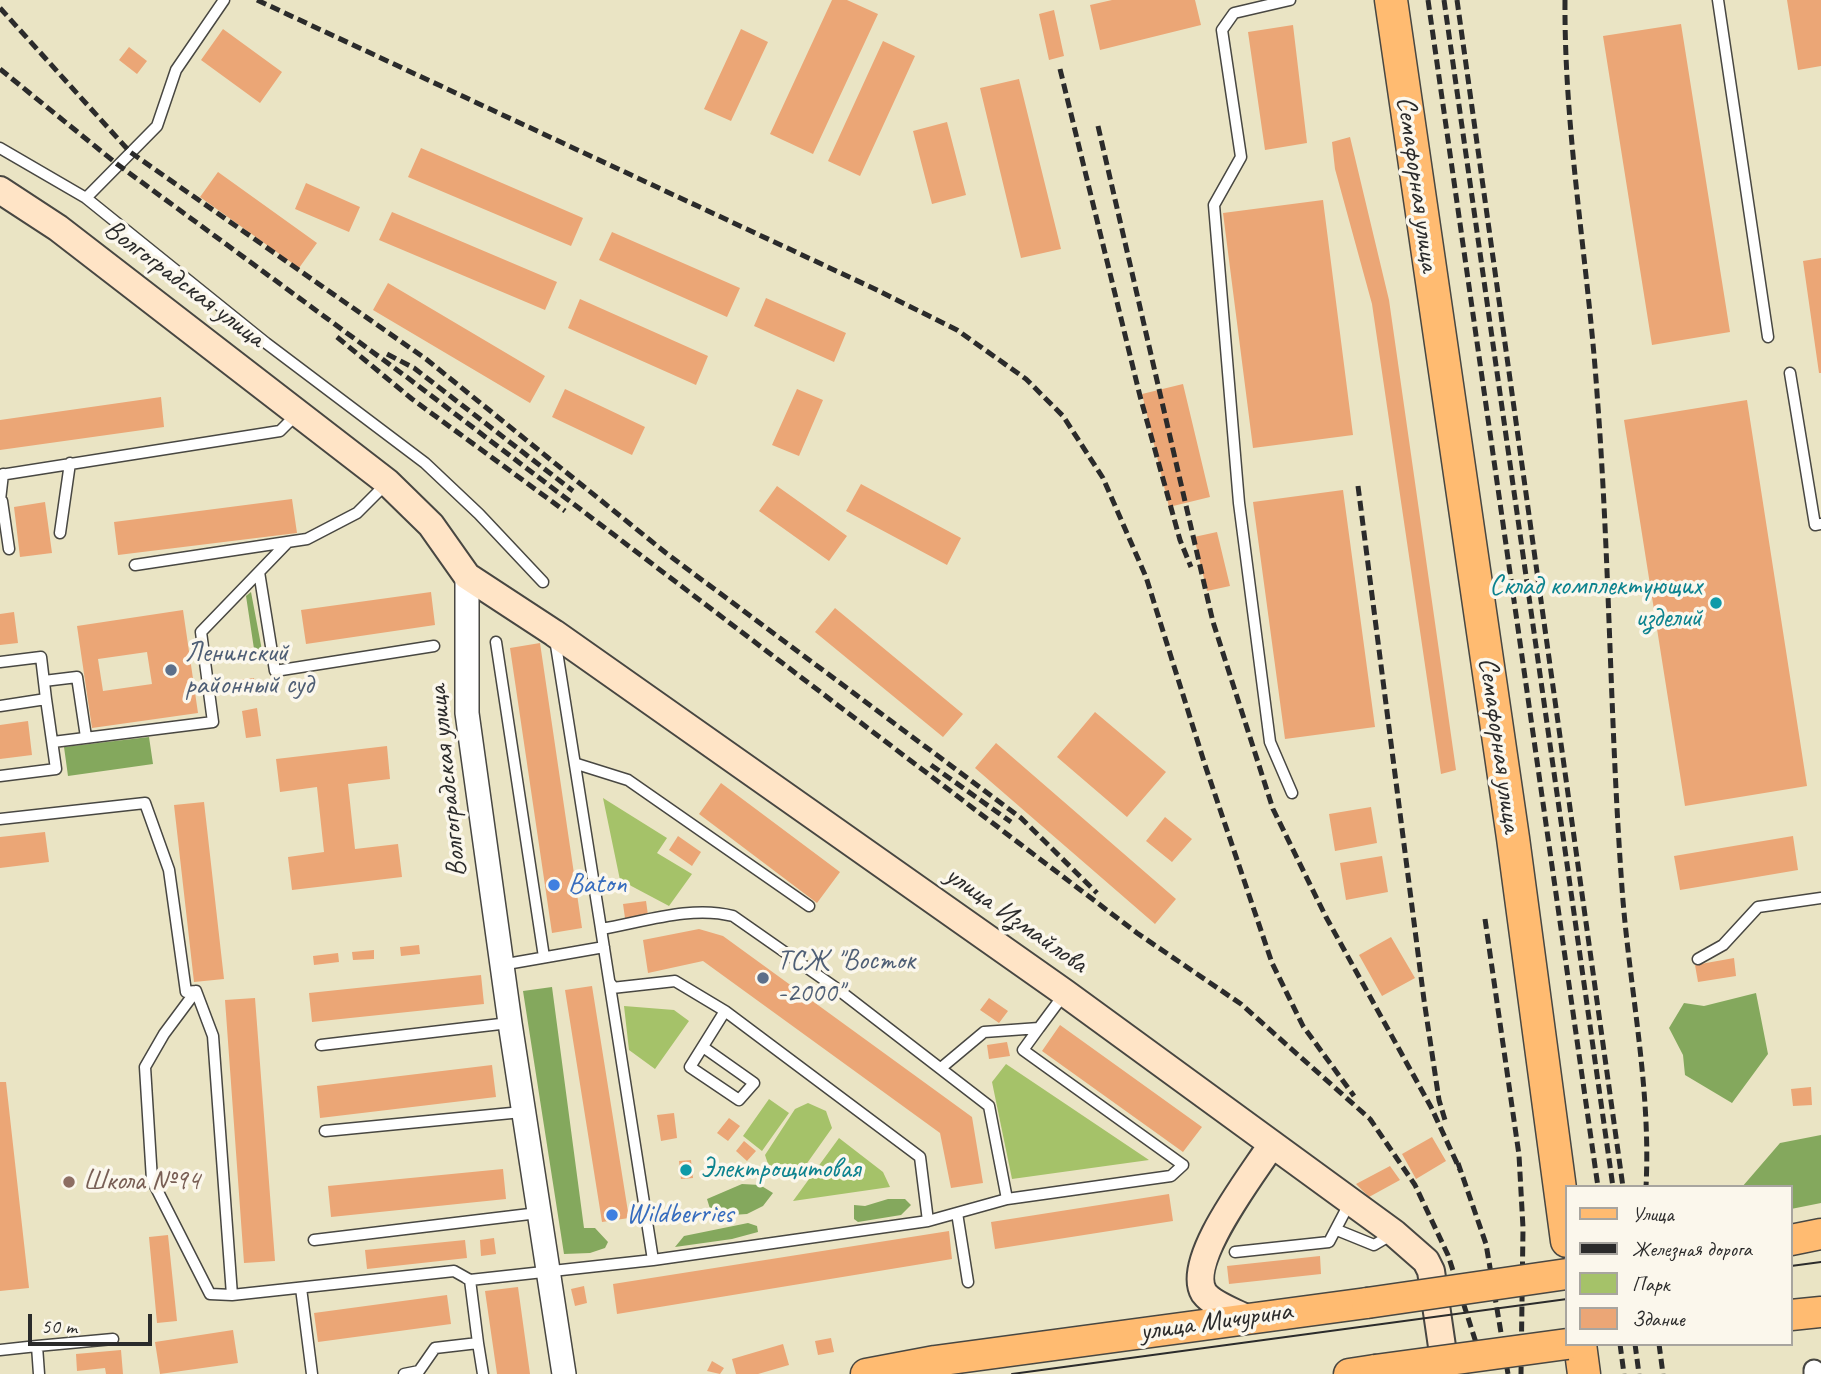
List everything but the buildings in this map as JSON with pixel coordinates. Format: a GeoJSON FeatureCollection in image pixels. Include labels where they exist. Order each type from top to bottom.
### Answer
{"type":"FeatureCollection","features":[{"type":"Feature","properties":{"kind":"highway","name":"Семафорная улица"},"geometry":{"type":"LineString","coordinates":[[1391,0],[1513,838],[1566,1234]]}},
{"type":"Feature","properties":{"kind":"highway"},"geometry":{"type":"LineString","coordinates":[[1580,1346],[1584,1374]]}},
{"type":"Feature","properties":{"kind":"main road","name":"Волгоградская улица"},"geometry":{"type":"LineString","coordinates":[[0,190],[58,228],[387,482],[431,524],[467,576]]}},
{"type":"Feature","properties":{"kind":"main road","name":"улица Измайлова"},"geometry":{"type":"LineString","coordinates":[[467,576],[554,633],[1065,993],[1394,1233],[1426,1261],[1431,1271],[1446,1374]]}},
{"type":"Feature","properties":{"kind":"main road"},"geometry":{"type":"LineString","coordinates":[[1246,1318],[1212,1300],[1205,1293],[1200,1283],[1201,1270],[1209,1243],[1272,1144]]}},
{"type":"Feature","properties":{"kind":"main road"},"geometry":{"type":"LineString","coordinates":[[1793,1240],[1821,1234]]}},
{"type":"Feature","properties":{"kind":"main road","name":"улица Мичурина"},"geometry":{"type":"LineString","coordinates":[[866,1374],[935,1361],[1566,1274]]}},
{"type":"Feature","properties":{"kind":"main road"},"geometry":{"type":"LineString","coordinates":[[1793,1315],[1821,1312]]}},
{"type":"Feature","properties":{"kind":"main road"},"geometry":{"type":"LineString","coordinates":[[1362,1372],[1566,1344]]}},
{"type":"Feature","properties":{"kind":"street","name":"Волгоградская улица"},"geometry":{"type":"LineString","coordinates":[[467,576],[467,713],[501,965],[564,1374]]}},
{"type":"Feature","properties":{"kind":"lane"},"geometry":{"type":"LineString","coordinates":[[86,198],[157,126],[176,70],[224,0]]}},
{"type":"Feature","properties":{"kind":"lane"},"geometry":{"type":"LineString","coordinates":[[1290,0],[1234,13],[1222,30],[1241,157],[1214,205],[1239,503],[1270,742],[1292,793]]}},
{"type":"Feature","properties":{"kind":"lane"},"geometry":{"type":"LineString","coordinates":[[1718,0],[1768,337]]}},
{"type":"Feature","properties":{"kind":"lane"},"geometry":{"type":"LineString","coordinates":[[0,148],[86,198],[266,342],[425,463],[479,514],[542,582]]}},
{"type":"Feature","properties":{"kind":"lane"},"geometry":{"type":"LineString","coordinates":[[1790,373],[1815,525],[1821,524]]}},
{"type":"Feature","properties":{"kind":"lane"},"geometry":{"type":"LineString","coordinates":[[9,549],[1,501],[1,474],[280,431],[299,412]]}},
{"type":"Feature","properties":{"kind":"lane"},"geometry":{"type":"LineString","coordinates":[[60,533],[70,463]]}},
{"type":"Feature","properties":{"kind":"lane"},"geometry":{"type":"LineString","coordinates":[[135,565],[307,539],[357,513],[387,482]]}},
{"type":"Feature","properties":{"kind":"lane"},"geometry":{"type":"LineString","coordinates":[[52,743],[213,722],[201,632],[287,543]]}},
{"type":"Feature","properties":{"kind":"lane"},"geometry":{"type":"LineString","coordinates":[[259,572],[275,671],[434,646]]}},
{"type":"Feature","properties":{"kind":"lane"},"geometry":{"type":"LineString","coordinates":[[554,633],[577,764],[653,1260]]}},
{"type":"Feature","properties":{"kind":"lane"},"geometry":{"type":"LineString","coordinates":[[496,642],[544,957]]}},
{"type":"Feature","properties":{"kind":"lane"},"geometry":{"type":"LineString","coordinates":[[0,662],[41,657],[55,769],[0,776]]}},
{"type":"Feature","properties":{"kind":"lane"},"geometry":{"type":"LineString","coordinates":[[44,681],[77,677],[86,737]]}},
{"type":"Feature","properties":{"kind":"lane"},"geometry":{"type":"LineString","coordinates":[[0,706],[46,699]]}},
{"type":"Feature","properties":{"kind":"lane"},"geometry":{"type":"LineString","coordinates":[[577,764],[628,780],[809,906]]}},
{"type":"Feature","properties":{"kind":"lane"},"geometry":{"type":"LineString","coordinates":[[0,819],[145,803],[169,870],[186,992],[196,991]]}},
{"type":"Feature","properties":{"kind":"lane"},"geometry":{"type":"LineString","coordinates":[[1698,959],[1723,945],[1758,907],[1821,898]]}},
{"type":"Feature","properties":{"kind":"lane"},"geometry":{"type":"LineString","coordinates":[[601,929],[697,912],[715,911],[733,916],[989,1106],[1007,1199]]}},
{"type":"Feature","properties":{"kind":"lane"},"geometry":{"type":"LineString","coordinates":[[501,965],[604,947]]}},
{"type":"Feature","properties":{"kind":"lane"},"geometry":{"type":"LineString","coordinates":[[612,988],[675,981],[724,1011],[920,1157],[928,1221]]}},
{"type":"Feature","properties":{"kind":"lane"},"geometry":{"type":"LineString","coordinates":[[196,991],[164,1034],[145,1067],[152,1180],[210,1294],[232,1295],[454,1271],[470,1280],[653,1260],[928,1221],[1007,1199],[1171,1175],[1183,1166],[1023,1050],[1065,993]]}},
{"type":"Feature","properties":{"kind":"lane"},"geometry":{"type":"LineString","coordinates":[[196,991],[213,1036],[232,1295]]}},
{"type":"Feature","properties":{"kind":"lane"},"geometry":{"type":"LineString","coordinates":[[703,1046],[754,1083],[739,1100],[690,1067],[724,1011]]}},
{"type":"Feature","properties":{"kind":"lane"},"geometry":{"type":"LineString","coordinates":[[321,1045],[510,1023]]}},
{"type":"Feature","properties":{"kind":"lane"},"geometry":{"type":"LineString","coordinates":[[941,1068],[984,1032],[1039,1028]]}},
{"type":"Feature","properties":{"kind":"lane"},"geometry":{"type":"LineString","coordinates":[[325,1131],[523,1112]]}},
{"type":"Feature","properties":{"kind":"lane"},"geometry":{"type":"LineString","coordinates":[[1235,1252],[1329,1242],[1351,1201]]}},
{"type":"Feature","properties":{"kind":"lane"},"geometry":{"type":"LineString","coordinates":[[314,1240],[539,1213]]}},
{"type":"Feature","properties":{"kind":"lane"},"geometry":{"type":"LineString","coordinates":[[957,1213],[968,1282]]}},
{"type":"Feature","properties":{"kind":"lane"},"geometry":{"type":"LineString","coordinates":[[1337,1230],[1374,1245],[1394,1233]]}},
{"type":"Feature","properties":{"kind":"lane"},"geometry":{"type":"LineString","coordinates":[[470,1280],[483,1374]]}},
{"type":"Feature","properties":{"kind":"lane"},"geometry":{"type":"LineString","coordinates":[[301,1288],[312,1374]]}},
{"type":"Feature","properties":{"kind":"lane"},"geometry":{"type":"LineString","coordinates":[[0,1350],[113,1339]]}},
{"type":"Feature","properties":{"kind":"lane"},"geometry":{"type":"LineString","coordinates":[[404,1374],[419,1371],[435,1349],[478,1343]]}},
{"type":"Feature","properties":{"kind":"lane"},"geometry":{"type":"LineString","coordinates":[[37,1346],[39,1374]]}},
{"type":"Feature","properties":{"kind":"lane"},"geometry":{"type":"LineString","coordinates":[[1814,1374],[1814,1370],[1821,1369]]}},
{"type":"Feature","properties":{"kind":"green space"},"geometry":{"type":"Polygon","coordinates":[[[251,592],[264,661],[256,662],[246,596],[251,592]]]}},
{"type":"Feature","properties":{"kind":"green space"},"geometry":{"type":"Polygon","coordinates":[[[149,737],[153,764],[68,776],[64,747],[149,737]]]}},
{"type":"Feature","properties":{"kind":"green space"},"geometry":{"type":"Polygon","coordinates":[[[603,798],[667,838],[657,853],[692,874],[669,906],[620,880],[603,798]]]}},
{"type":"Feature","properties":{"kind":"green space"},"geometry":{"type":"Polygon","coordinates":[[[552,987],[584,1228],[595,1228],[608,1242],[605,1248],[590,1253],[564,1254],[523,991],[552,987]]]}},
{"type":"Feature","properties":{"kind":"green space"},"geometry":{"type":"Polygon","coordinates":[[[1756,993],[1768,1054],[1732,1103],[1685,1075],[1683,1055],[1669,1028],[1684,1003],[1704,1006],[1756,993]]]}},
{"type":"Feature","properties":{"kind":"green space"},"geometry":{"type":"Polygon","coordinates":[[[624,1006],[674,1010],[689,1021],[655,1069],[629,1050],[624,1006]]]}},
{"type":"Feature","properties":{"kind":"green space"},"geometry":{"type":"Polygon","coordinates":[[[1006,1064],[1149,1160],[1012,1179],[992,1082],[1006,1064]]]}},
{"type":"Feature","properties":{"kind":"green space"},"geometry":{"type":"Polygon","coordinates":[[[769,1099],[789,1113],[762,1151],[743,1136],[769,1099]]]}},
{"type":"Feature","properties":{"kind":"green space"},"geometry":{"type":"Polygon","coordinates":[[[808,1103],[826,1111],[832,1128],[798,1176],[783,1177],[769,1167],[765,1155],[795,1109],[808,1103]]]}},
{"type":"Feature","properties":{"kind":"green space"},"geometry":{"type":"Polygon","coordinates":[[[1821,1135],[1821,1203],[1793,1209],[1793,1185],[1744,1185],[1780,1143],[1821,1135]]]}},
{"type":"Feature","properties":{"kind":"green space"},"geometry":{"type":"Polygon","coordinates":[[[839,1138],[883,1172],[890,1187],[793,1201],[839,1138]]]}},
{"type":"Feature","properties":{"kind":"green space"},"geometry":{"type":"Polygon","coordinates":[[[742,1184],[760,1185],[773,1193],[763,1206],[747,1214],[717,1216],[711,1212],[707,1199],[742,1184]]]}},
{"type":"Feature","properties":{"kind":"green space"},"geometry":{"type":"Polygon","coordinates":[[[888,1199],[905,1199],[911,1205],[901,1215],[858,1222],[854,1219],[854,1205],[865,1206],[888,1199]]]}},
{"type":"Feature","properties":{"kind":"green space"},"geometry":{"type":"Polygon","coordinates":[[[748,1223],[757,1226],[758,1232],[732,1239],[675,1247],[684,1236],[748,1223]]]}},
{"type":"Feature","properties":{"kind":"tram line"},"geometry":{"type":"LineString","coordinates":[[1793,1266],[1821,1262]]}},
{"type":"Feature","properties":{"kind":"tram line"},"geometry":{"type":"LineString","coordinates":[[1012,1374],[1566,1299]]}},
{"type":"Feature","properties":{"kind":"railway"},"geometry":{"type":"LineString","coordinates":[[257,0],[877,290],[957,330],[1026,379],[1063,416],[1103,478],[1146,577],[1205,765],[1272,963],[1303,1026],[1354,1096]]}},
{"type":"Feature","properties":{"kind":"railway"},"geometry":{"type":"LineString","coordinates":[[1428,0],[1598,1185]]}},
{"type":"Feature","properties":{"kind":"railway"},"geometry":{"type":"LineString","coordinates":[[1444,0],[1613,1185]]}},
{"type":"Feature","properties":{"kind":"railway"},"geometry":{"type":"LineString","coordinates":[[1457,0],[1623,1185]]}},
{"type":"Feature","properties":{"kind":"railway"},"geometry":{"type":"LineString","coordinates":[[1565,0],[1568,98],[1597,393],[1615,774],[1626,937],[1646,1115],[1646,1185]]}},
{"type":"Feature","properties":{"kind":"railway"},"geometry":{"type":"LineString","coordinates":[[0,8],[130,152],[426,359],[666,553],[1021,818],[1097,893]]}},
{"type":"Feature","properties":{"kind":"railway"},"geometry":{"type":"LineString","coordinates":[[0,69],[117,164],[408,378],[1137,933],[1241,1004],[1370,1119],[1415,1185],[1448,1255],[1486,1374]]}},
{"type":"Feature","properties":{"kind":"railway"},"geometry":{"type":"LineString","coordinates":[[1060,69],[1140,396],[1180,540],[1191,567]]}},
{"type":"Feature","properties":{"kind":"railway"},"geometry":{"type":"LineString","coordinates":[[1098,126],[1213,622],[1273,809],[1326,917],[1431,1107],[1461,1172]]}},
{"type":"Feature","properties":{"kind":"railway"},"geometry":{"type":"LineString","coordinates":[[337,337],[412,399],[565,511]]}},
{"type":"Feature","properties":{"kind":"railway"},"geometry":{"type":"LineString","coordinates":[[387,354],[414,368],[573,491]]}},
{"type":"Feature","properties":{"kind":"railway"},"geometry":{"type":"LineString","coordinates":[[1358,486],[1424,1000],[1439,1100],[1445,1120]]}},
{"type":"Feature","properties":{"kind":"railway"},"geometry":{"type":"LineString","coordinates":[[931,765],[1011,822]]}},
{"type":"Feature","properties":{"kind":"railway"},"geometry":{"type":"LineString","coordinates":[[1485,919],[1519,1155],[1523,1228],[1521,1374]]}},
{"type":"Feature","properties":{"kind":"railway"},"geometry":{"type":"LineString","coordinates":[[1458,1163],[1486,1244],[1508,1374]]}},
{"type":"Feature","properties":{"kind":"railway"},"geometry":{"type":"LineString","coordinates":[[1620,1346],[1624,1374]]}},
{"type":"Feature","properties":{"kind":"railway"},"geometry":{"type":"LineString","coordinates":[[1635,1346],[1639,1374]]}},
{"type":"Feature","properties":{"kind":"railway"},"geometry":{"type":"LineString","coordinates":[[1659,1346],[1663,1374]]}},
{"type":"Feature","properties":{"kind":"place","name":"Склад комплектующих изделий"},"geometry":{"type":"Point","coordinates":[1716,603]}},
{"type":"Feature","properties":{"kind":"place","name":"Ленинский районный суд"},"geometry":{"type":"Point","coordinates":[171,670]}},
{"type":"Feature","properties":{"kind":"place","name":"Baton"},"geometry":{"type":"Point","coordinates":[554,885]}},
{"type":"Feature","properties":{"kind":"place","name":"ТСЖ \"Восток -2000\""},"geometry":{"type":"Point","coordinates":[763,978]}},
{"type":"Feature","properties":{"kind":"place","name":"Электрощитовая"},"geometry":{"type":"Point","coordinates":[686,1170]}},
{"type":"Feature","properties":{"kind":"place","name":"Школа №94"},"geometry":{"type":"Point","coordinates":[69,1182]}},
{"type":"Feature","properties":{"kind":"place","name":"Wildberries"},"geometry":{"type":"Point","coordinates":[612,1215]}}]}
